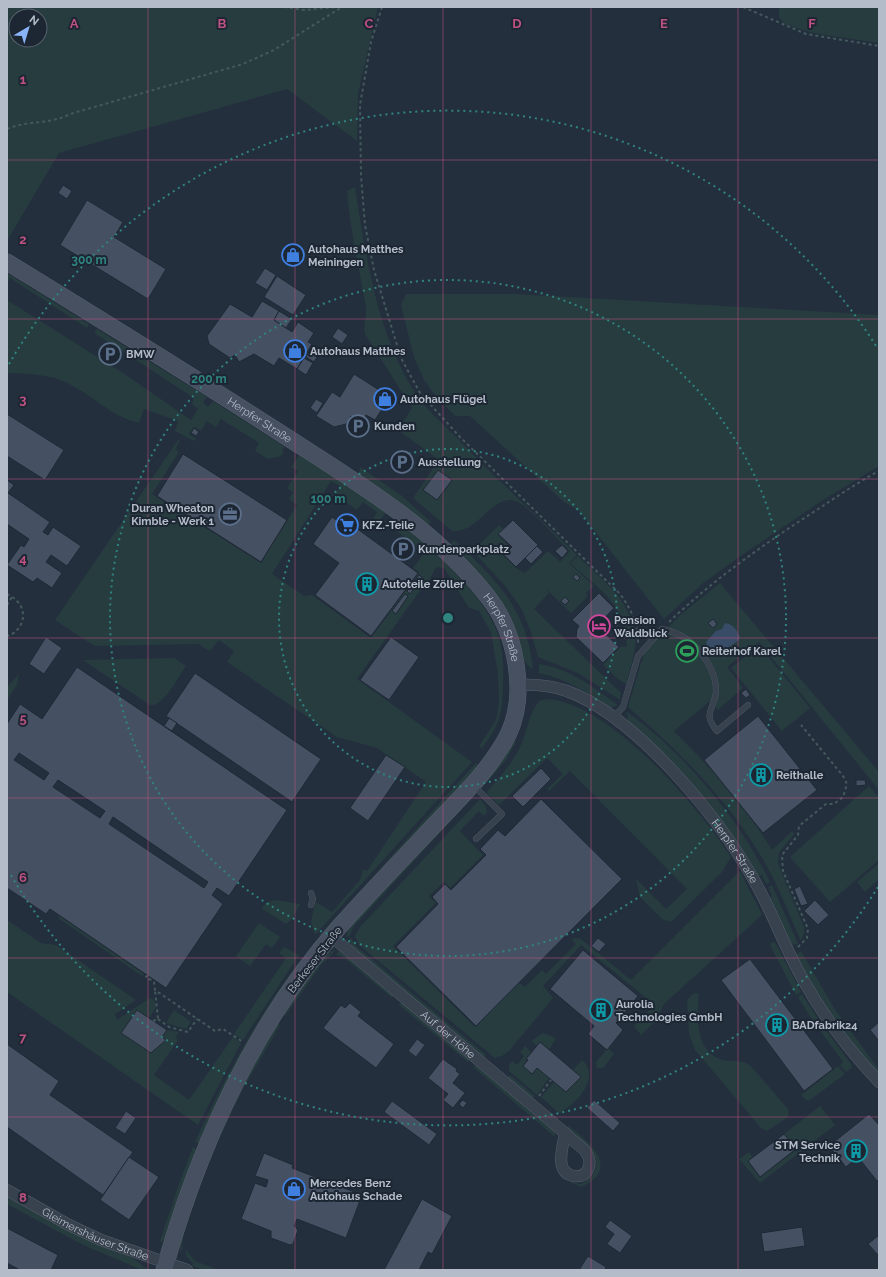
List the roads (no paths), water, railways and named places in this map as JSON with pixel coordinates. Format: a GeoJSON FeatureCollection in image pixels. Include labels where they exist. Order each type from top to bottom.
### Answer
{"type":"FeatureCollection","features":[{"type":"Feature","properties":{"kind":"main road","name":"Herpfer Straße"},"geometry":{"type":"LineString","coordinates":[[7,262],[348,476],[414,524],[454,559],[488,597],[498,611],[511,638],[516,663],[516,685]]}},
{"type":"Feature","properties":{"kind":"main road","name":"Berkeser Straße"},"geometry":{"type":"LineString","coordinates":[[165,1267],[195,1173],[240,1072],[277,1010],[332,936],[495,757],[508,734],[515,711],[516,685]]}},
{"type":"Feature","properties":{"kind":"street","name":"Herpfer Straße"},"geometry":{"type":"LineString","coordinates":[[516,685],[538,684],[567,691],[593,704],[614,718],[667,766],[715,821],[752,876],[805,984],[831,1024],[879,1082]]}},
{"type":"Feature","properties":{"kind":"street","name":"Auf der Höhe"},"geometry":{"type":"LineString","coordinates":[[332,936],[565,1133]]}},
{"type":"Feature","properties":{"kind":"street","name":"Gleimershäuser Straße"},"geometry":{"type":"LineString","coordinates":[[7,1190],[69,1225],[101,1240],[165,1267],[187,1270]]}},
{"type":"Feature","properties":{"kind":"lane"},"geometry":{"type":"LineString","coordinates":[[614,718],[623,707],[638,656],[662,629],[685,638],[703,657],[712,670],[716,681],[716,692],[708,714],[710,723],[717,731],[748,704]]}},
{"type":"Feature","properties":{"kind":"lane"},"geometry":{"type":"LineString","coordinates":[[472,784],[502,814],[476,839]]}},
{"type":"Feature","properties":{"kind":"lane"},"geometry":{"type":"LineString","coordinates":[[311,893],[313,899],[311,905]]}},
{"type":"Feature","properties":{"kind":"water"},"geometry":{"type":"Polygon","coordinates":[[[725,623],[735,628],[740,638],[721,654],[713,653],[709,650],[706,642],[716,631],[722,629],[725,623]]]}},
{"type":"Feature","properties":{"kind":"place","name":"Autohaus Matthes Meiningen"},"geometry":{"type":"Point","coordinates":[293,255]}},
{"type":"Feature","properties":{"kind":"place","name":"Autohaus Matthes"},"geometry":{"type":"Point","coordinates":[295,351]}},
{"type":"Feature","properties":{"kind":"place","name":"BMW"},"geometry":{"type":"Point","coordinates":[110,354]}},
{"type":"Feature","properties":{"kind":"place","name":"Autohaus Flügel"},"geometry":{"type":"Point","coordinates":[385,399]}},
{"type":"Feature","properties":{"kind":"place","name":"Kunden"},"geometry":{"type":"Point","coordinates":[358,426]}},
{"type":"Feature","properties":{"kind":"place","name":"Ausstellung"},"geometry":{"type":"Point","coordinates":[402,462]}},
{"type":"Feature","properties":{"kind":"place","name":"Duran Wheaton Kimble - Werk 1"},"geometry":{"type":"Point","coordinates":[230,514]}},
{"type":"Feature","properties":{"kind":"place","name":"KFZ.-Teile"},"geometry":{"type":"Point","coordinates":[347,525]}},
{"type":"Feature","properties":{"kind":"place","name":"Kundenparkplatz"},"geometry":{"type":"Point","coordinates":[403,549]}},
{"type":"Feature","properties":{"kind":"place","name":"Autoteile Zöller"},"geometry":{"type":"Point","coordinates":[367,584]}},
{"type":"Feature","properties":{"kind":"place","name":"Pension Waldblick"},"geometry":{"type":"Point","coordinates":[599,626]}},
{"type":"Feature","properties":{"kind":"place","name":"Reiterhof Karel"},"geometry":{"type":"Point","coordinates":[687,651]}},
{"type":"Feature","properties":{"kind":"place","name":"Reithalle"},"geometry":{"type":"Point","coordinates":[761,775]}},
{"type":"Feature","properties":{"kind":"place","name":"Aurolia Technologies GmbH"},"geometry":{"type":"Point","coordinates":[601,1010]}},
{"type":"Feature","properties":{"kind":"place","name":"BADfabrik24"},"geometry":{"type":"Point","coordinates":[777,1025]}},
{"type":"Feature","properties":{"kind":"place","name":"STM Service Technik"},"geometry":{"type":"Point","coordinates":[856,1151]}},
{"type":"Feature","properties":{"kind":"place","name":"Mercedes Benz Autohaus Schade"},"geometry":{"type":"Point","coordinates":[294,1189]}}]}
